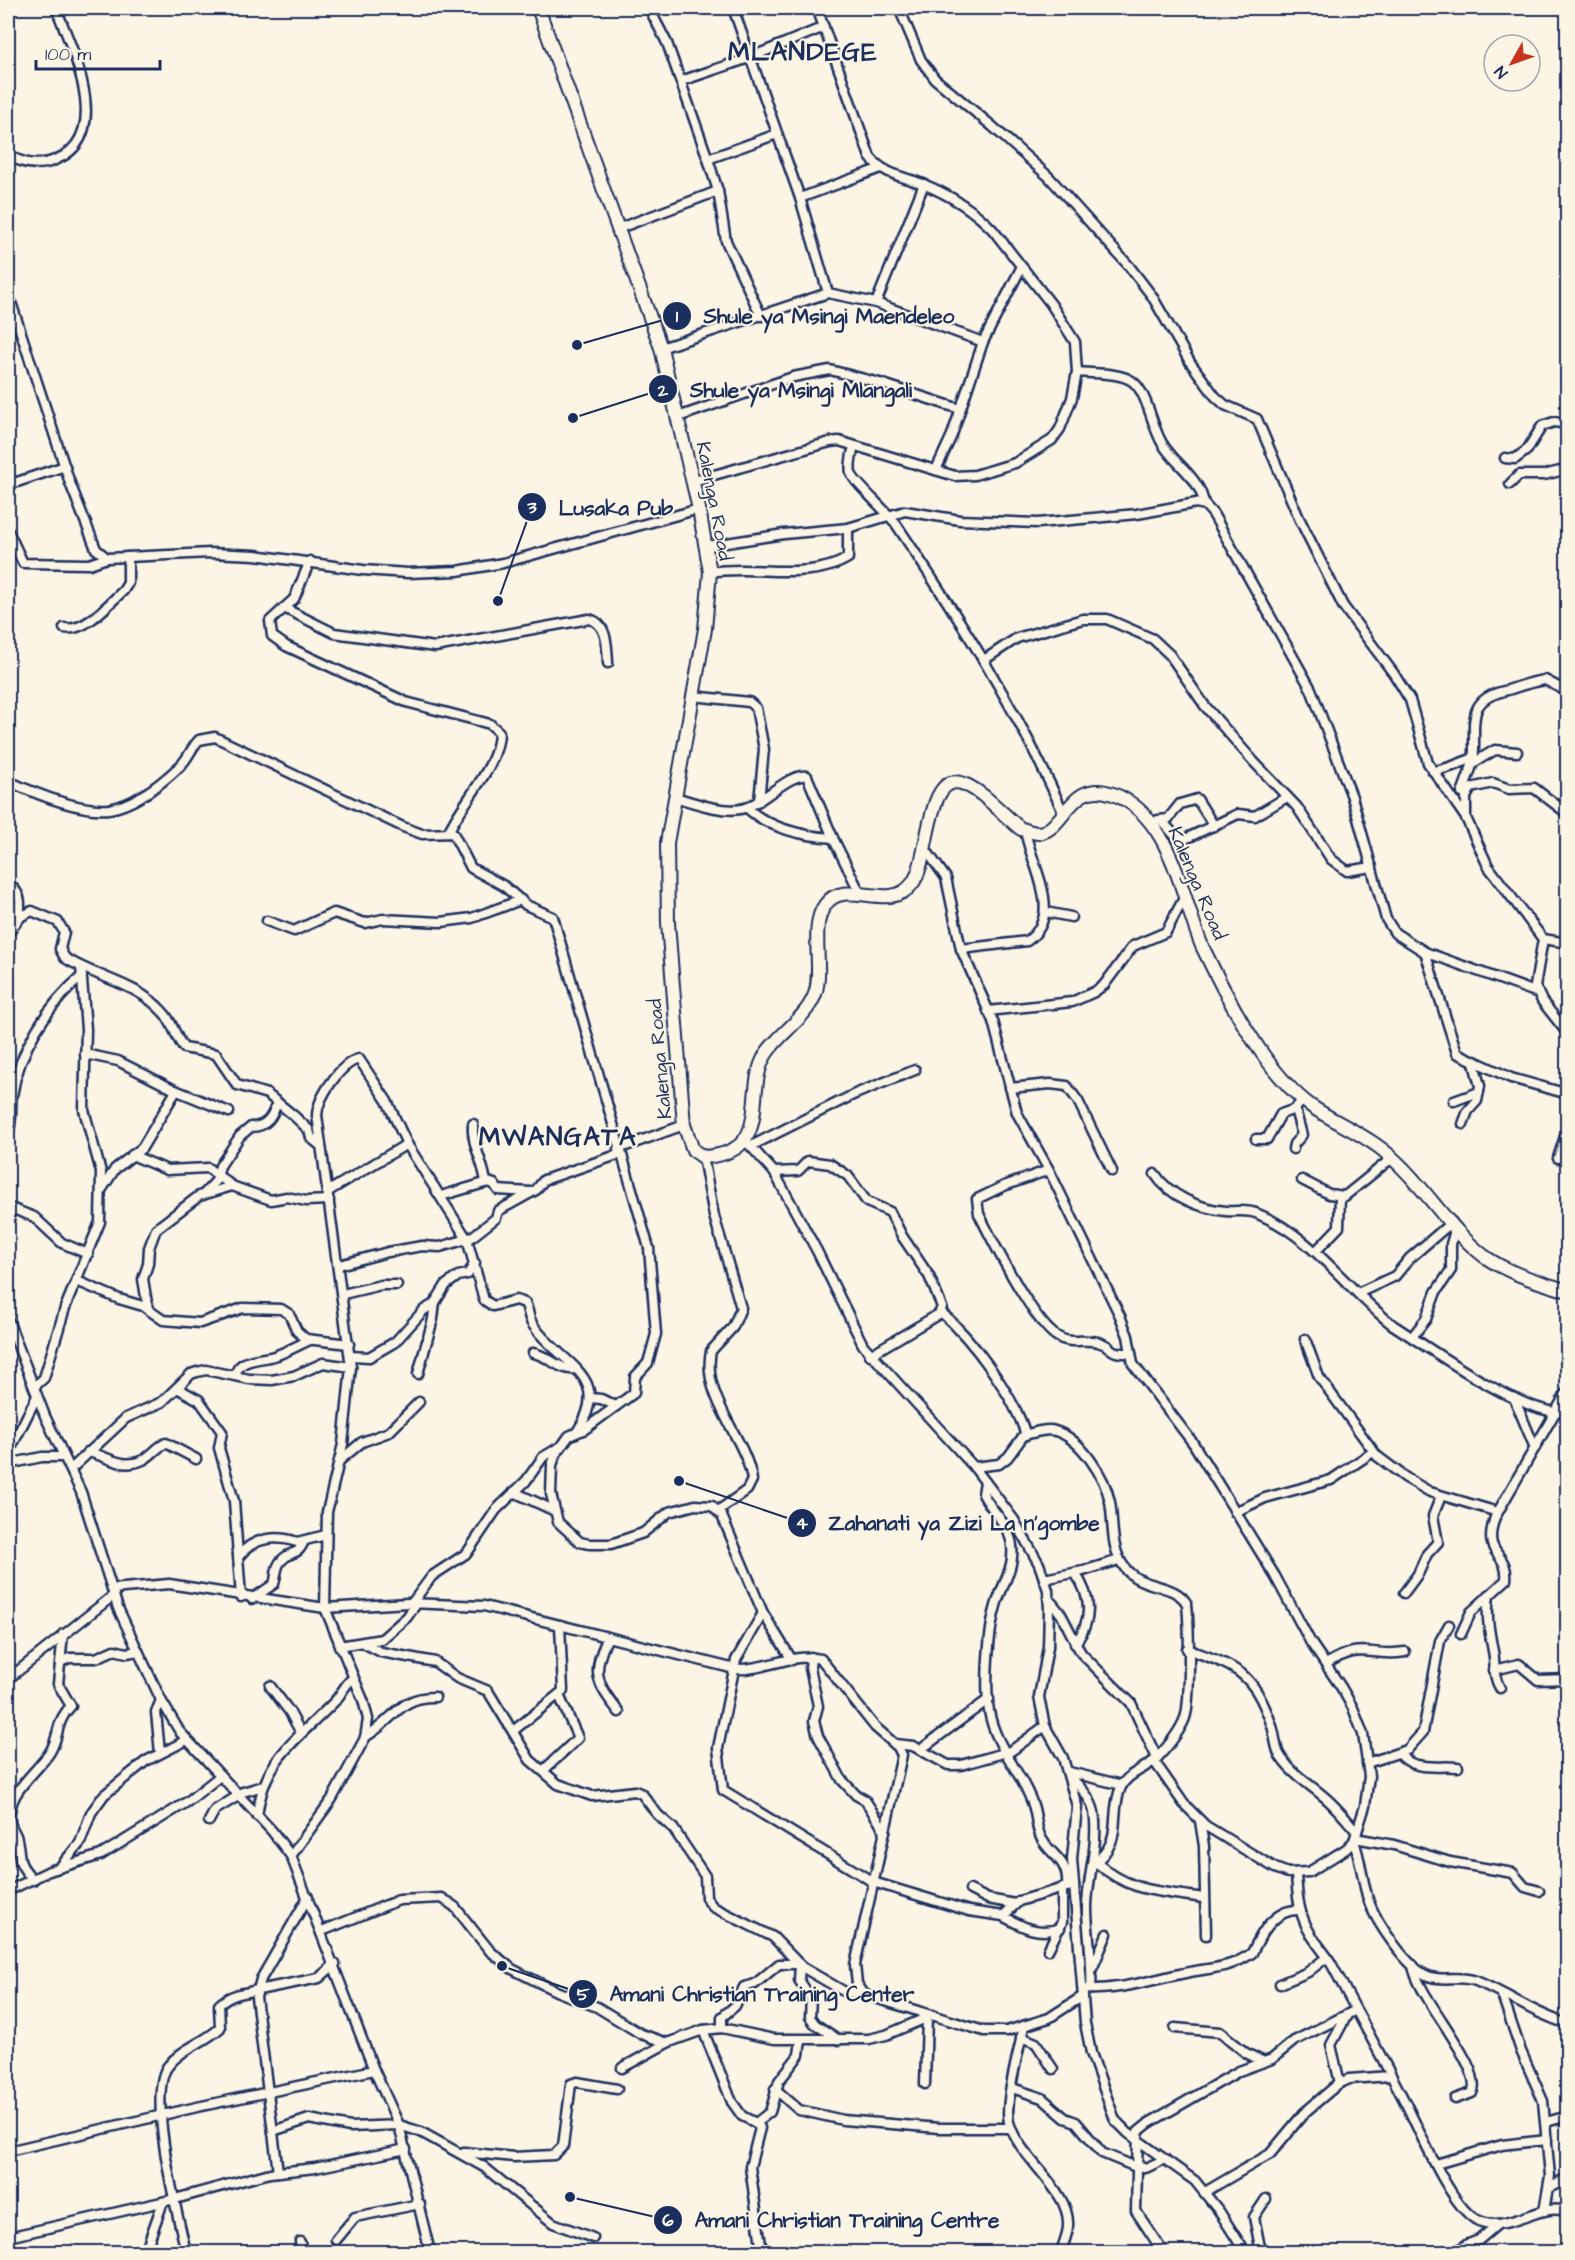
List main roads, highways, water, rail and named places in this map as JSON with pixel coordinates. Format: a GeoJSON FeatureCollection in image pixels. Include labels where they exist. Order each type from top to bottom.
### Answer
{"type":"FeatureCollection","features":[{"type":"Feature","properties":{"kind":"main road","name":"Kalenga Road"},"geometry":{"type":"LineString","coordinates":[[538,8],[661,348],[707,546],[710,572],[705,629],[667,843],[666,883],[684,1125],[693,1150],[703,1157],[715,1156],[747,1142],[752,1125],[759,1072],[766,1055],[809,1007],[815,994],[818,925],[824,906],[830,900],[860,892],[894,897],[908,890],[920,871],[934,801],[939,790],[954,781],[965,784],[1025,830],[1040,833],[1046,830],[1080,795],[1095,791],[1113,794],[1145,816],[1165,848],[1202,945],[1228,999],[1283,1081],[1303,1099],[1392,1158],[1474,1246],[1496,1263],[1511,1272],[1568,1291]]}},
{"type":"Feature","properties":{"kind":"place","name":"Shule ya Msingi Maendeleo"},"geometry":{"type":"Point","coordinates":[577,345]}},
{"type":"Feature","properties":{"kind":"place","name":"Shule ya Msingi Mlangali"},"geometry":{"type":"Point","coordinates":[573,418]}},
{"type":"Feature","properties":{"kind":"place","name":"Lusaka Pub"},"geometry":{"type":"Point","coordinates":[498,601]}},
{"type":"Feature","properties":{"kind":"place","name":"Zahanati ya Zizi La n'gombe"},"geometry":{"type":"Point","coordinates":[679,1481]}},
{"type":"Feature","properties":{"kind":"place","name":"Amani Christian Training Center"},"geometry":{"type":"Point","coordinates":[502,1966]}},
{"type":"Feature","properties":{"kind":"place","name":"Amani Christian Training Centre"},"geometry":{"type":"Point","coordinates":[570,2197]}},
{"type":"Feature","properties":{"kind":"district","name":"MLANDEGE"},"geometry":{"type":"Point","coordinates":[803,51]}},
{"type":"Feature","properties":{"kind":"district","name":"MWANGATA"},"geometry":{"type":"Point","coordinates":[558,1136]}}]}
